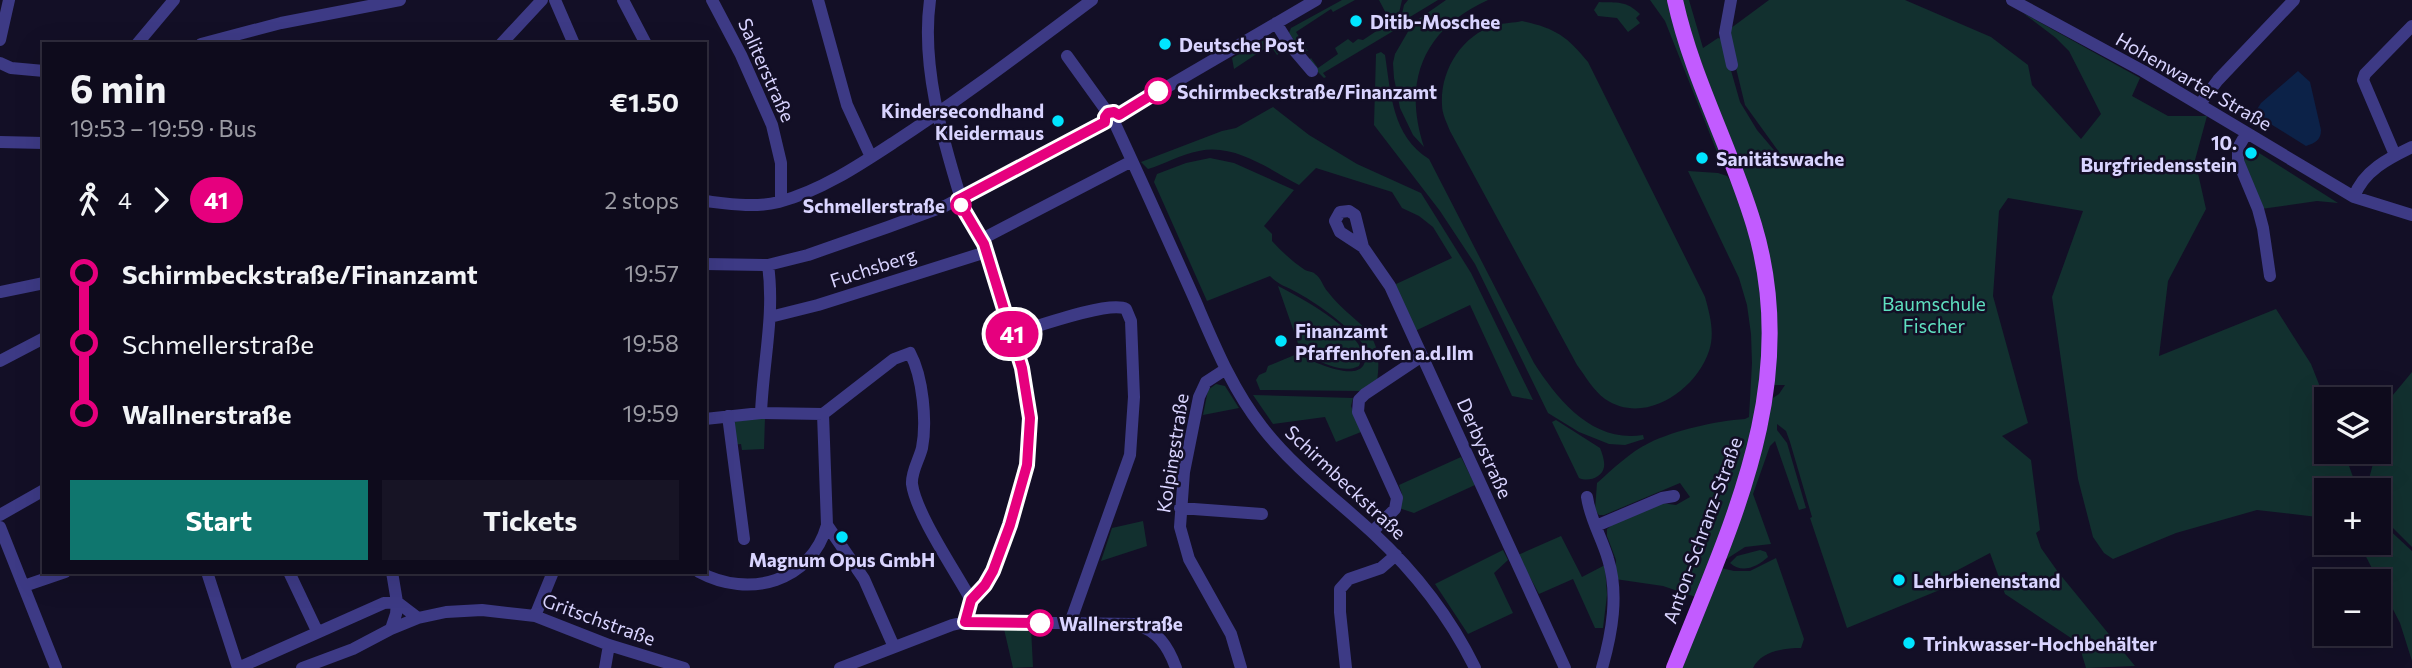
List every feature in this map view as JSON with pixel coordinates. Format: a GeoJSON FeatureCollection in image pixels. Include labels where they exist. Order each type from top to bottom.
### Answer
{"type":"FeatureCollection","features":[{"type":"Feature","properties":{"kind":"main road","name":"Anton-Schranz-Straße"},"geometry":{"type":"LineString","coordinates":[[1674,668],[1747,477],[1765,407],[1770,359],[1768,302],[1755,227],[1693,65],[1675,0]]}},
{"type":"Feature","properties":{"kind":"street"},"geometry":{"type":"LineString","coordinates":[[0,40],[9,0]]}},
{"type":"Feature","properties":{"kind":"street"},"geometry":{"type":"LineString","coordinates":[[138,42],[174,0]]}},
{"type":"Feature","properties":{"kind":"street"},"geometry":{"type":"LineString","coordinates":[[209,42],[281,23],[400,0]]}},
{"type":"Feature","properties":{"kind":"street"},"geometry":{"type":"LineString","coordinates":[[502,42],[542,0]]}},
{"type":"Feature","properties":{"kind":"street"},"geometry":{"type":"LineString","coordinates":[[555,0],[573,42]]}},
{"type":"Feature","properties":{"kind":"street"},"geometry":{"type":"LineString","coordinates":[[623,0],[645,42]]}},
{"type":"Feature","properties":{"kind":"street","name":"Saliterstraße"},"geometry":{"type":"LineString","coordinates":[[712,0],[741,55],[772,125],[781,163],[781,201]]}},
{"type":"Feature","properties":{"kind":"street"},"geometry":{"type":"LineString","coordinates":[[818,0],[847,105],[872,157]]}},
{"type":"Feature","properties":{"kind":"street"},"geometry":{"type":"LineString","coordinates":[[930,0],[928,41],[939,113],[960,199],[984,245],[1022,368],[1030,434],[1028,457],[1016,505],[997,563],[985,585],[971,600],[965,622]]}},
{"type":"Feature","properties":{"kind":"street"},"geometry":{"type":"LineString","coordinates":[[707,201],[737,205],[764,204],[781,201],[816,187],[872,157],[939,113],[1091,0]]}},
{"type":"Feature","properties":{"kind":"street"},"geometry":{"type":"LineString","coordinates":[[707,264],[768,265],[808,255],[960,199],[1112,119],[1316,0]]}},
{"type":"Feature","properties":{"kind":"street"},"geometry":{"type":"LineString","coordinates":[[1731,0],[1724,33],[1732,65]]}},
{"type":"Feature","properties":{"kind":"street","name":"Hohenwarter Straße"},"geometry":{"type":"LineString","coordinates":[[2012,0],[2200,104],[2354,197],[2412,215]]}},
{"type":"Feature","properties":{"kind":"street"},"geometry":{"type":"LineString","coordinates":[[2200,104],[2218,80],[2291,1]]}},
{"type":"Feature","properties":{"kind":"street"},"geometry":{"type":"LineString","coordinates":[[1276,23],[1293,50],[1312,71]]}},
{"type":"Feature","properties":{"kind":"street"},"geometry":{"type":"LineString","coordinates":[[2395,155],[2363,80],[2365,74],[2411,30]]}},
{"type":"Feature","properties":{"kind":"street","name":"Schirmbeckstraße"},"geometry":{"type":"LineString","coordinates":[[1067,56],[1112,119],[1226,369],[1249,409],[1286,456],[1396,555],[1433,600],[1475,668]]}},
{"type":"Feature","properties":{"kind":"street"},"geometry":{"type":"LineString","coordinates":[[0,63],[11,68],[42,71]]}},
{"type":"Feature","properties":{"kind":"street"},"geometry":{"type":"LineString","coordinates":[[2246,134],[2238,148],[2238,161],[2260,218],[2270,276]]}},
{"type":"Feature","properties":{"kind":"street"},"geometry":{"type":"LineString","coordinates":[[0,142],[42,143]]}},
{"type":"Feature","properties":{"kind":"street"},"geometry":{"type":"LineString","coordinates":[[2354,197],[2367,176],[2395,155],[2412,147]]}},
{"type":"Feature","properties":{"kind":"street","name":"Fuchsberg"},"geometry":{"type":"LineString","coordinates":[[771,317],[818,305],[984,245],[1132,161]]}},
{"type":"Feature","properties":{"kind":"street","name":"Derbystraße"},"geometry":{"type":"LineString","coordinates":[[1363,247],[1386,279],[1565,668]]}},
{"type":"Feature","properties":{"kind":"street"},"geometry":{"type":"LineString","coordinates":[[761,413],[771,317],[772,293],[768,265]]}},
{"type":"Feature","properties":{"kind":"street"},"geometry":{"type":"LineString","coordinates":[[0,292],[42,283]]}},
{"type":"Feature","properties":{"kind":"street"},"geometry":{"type":"LineString","coordinates":[[1012,334],[1117,306],[1126,309],[1130,318],[1134,397],[1130,455],[1070,623]]}},
{"type":"Feature","properties":{"kind":"street"},"geometry":{"type":"LineString","coordinates":[[0,361],[42,339]]}},
{"type":"Feature","properties":{"kind":"street"},"geometry":{"type":"LineString","coordinates":[[707,419],[761,413],[823,414],[884,366],[910,353],[922,394],[925,432],[913,475],[913,487],[926,521],[971,600]]}},
{"type":"Feature","properties":{"kind":"street"},"geometry":{"type":"LineString","coordinates":[[1372,532],[1395,509],[1397,498],[1358,412],[1357,404],[1365,394],[1422,356]]}},
{"type":"Feature","properties":{"kind":"street","name":"Kolpingstraße"},"geometry":{"type":"LineString","coordinates":[[1226,369],[1202,387],[1184,472],[1180,527],[1183,544],[1231,634],[1241,668]]}},
{"type":"Feature","properties":{"kind":"street"},"geometry":{"type":"LineString","coordinates":[[703,574],[719,581],[755,584],[790,575],[814,553],[827,525],[823,414]]}},
{"type":"Feature","properties":{"kind":"street"},"geometry":{"type":"LineString","coordinates":[[728,416],[744,539]]}},
{"type":"Feature","properties":{"kind":"street"},"geometry":{"type":"LineString","coordinates":[[0,515],[42,491]]}},
{"type":"Feature","properties":{"kind":"street"},"geometry":{"type":"LineString","coordinates":[[1596,526],[1662,498],[1674,496]]}},
{"type":"Feature","properties":{"kind":"street"},"geometry":{"type":"LineString","coordinates":[[1587,497],[1589,512],[1608,556],[1613,583],[1613,612],[1602,668]]}},
{"type":"Feature","properties":{"kind":"street"},"geometry":{"type":"LineString","coordinates":[[1180,508],[1262,514]]}},
{"type":"Feature","properties":{"kind":"street"},"geometry":{"type":"LineString","coordinates":[[827,525],[864,579],[894,647]]}},
{"type":"Feature","properties":{"kind":"street"},"geometry":{"type":"LineString","coordinates":[[0,527],[56,668]]}},
{"type":"Feature","properties":{"kind":"street"},"geometry":{"type":"LineString","coordinates":[[1346,668],[1340,589],[1349,579],[1381,568],[1396,555]]}},
{"type":"Feature","properties":{"kind":"street"},"geometry":{"type":"LineString","coordinates":[[24,586],[59,574]]}},
{"type":"Feature","properties":{"kind":"street"},"geometry":{"type":"LineString","coordinates":[[208,574],[238,668],[384,603],[397,602],[418,618]]}},
{"type":"Feature","properties":{"kind":"street"},"geometry":{"type":"LineString","coordinates":[[290,574],[317,631]]}},
{"type":"Feature","properties":{"kind":"street"},"geometry":{"type":"LineString","coordinates":[[391,629],[397,602],[392,574]]}},
{"type":"Feature","properties":{"kind":"street"},"geometry":{"type":"LineString","coordinates":[[535,616],[552,574]]}},
{"type":"Feature","properties":{"kind":"street","name":"Gritschstraße"},"geometry":{"type":"LineString","coordinates":[[302,668],[353,649],[418,618],[446,612],[482,610],[535,616],[609,645],[684,668]]}},
{"type":"Feature","properties":{"kind":"street"},"geometry":{"type":"LineString","coordinates":[[840,668],[965,622],[1127,623],[1149,629],[1163,641],[1176,668]]}},
{"type":"Feature","properties":{"kind":"street"},"geometry":{"type":"LineString","coordinates":[[605,668],[609,645]]}},
{"type":"Feature","properties":{"kind":"green space"},"geometry":{"type":"Polygon","coordinates":[[[1342,0],[1355,0],[1333,12],[1331,9],[1296,32],[1308,51],[1302,52],[1289,33],[1291,28],[1342,0]]]}},
{"type":"Feature","properties":{"kind":"green space"},"geometry":{"type":"Polygon","coordinates":[[[1379,0],[1402,0],[1395,30],[1323,73],[1326,77],[1324,78],[1309,60],[1311,58],[1318,68],[1338,54],[1335,48],[1348,39],[1353,43],[1358,39],[1363,40],[1387,24],[1389,19],[1379,0]]]}},
{"type":"Feature","properties":{"kind":"green space"},"geometry":{"type":"Polygon","coordinates":[[[1408,0],[1438,0],[1400,23],[1404,5],[1408,0]]]}},
{"type":"Feature","properties":{"kind":"green space"},"geometry":{"type":"Polygon","coordinates":[[[1446,0],[1488,0],[1448,26],[1424,59],[1416,100],[1424,147],[1413,135],[1400,108],[1393,63],[1395,54],[1413,23],[1446,0]]]}},
{"type":"Feature","properties":{"kind":"green space"},"geometry":{"type":"Polygon","coordinates":[[[1650,0],[1670,0],[1726,165],[1723,167],[1665,21],[1650,0]]]}},
{"type":"Feature","properties":{"kind":"green space","name":"Baumschule Fischer"},"geometry":{"type":"Polygon","coordinates":[[[1680,0],[1689,0],[1703,48],[1718,38],[1722,39],[1740,102],[1757,130],[1779,156],[1781,155],[1745,105],[1727,31],[1769,0],[1905,0],[1991,37],[2028,65],[2032,85],[2081,139],[2101,114],[2069,51],[2023,13],[2140,78],[2132,96],[2168,116],[2207,116],[2195,160],[2206,209],[2168,281],[2159,356],[2276,309],[2311,364],[2320,387],[2314,387],[2314,464],[2348,464],[2354,478],[2314,478],[2314,517],[2257,510],[2176,533],[2113,559],[2104,553],[2093,537],[2078,479],[2052,297],[2083,211],[2008,198],[1999,211],[1993,296],[2028,423],[2002,436],[2031,460],[2040,530],[2036,533],[2041,548],[2135,666],[2086,668],[2080,648],[2074,640],[2005,594],[1990,553],[1939,580],[1942,589],[1847,628],[1810,518],[1812,517],[1790,442],[1786,431],[1777,424],[1777,430],[1787,443],[1806,508],[1799,510],[1775,441],[1770,446],[1753,494],[1771,544],[1745,547],[1725,560],[1773,398],[1785,385],[1774,385],[1772,307],[1729,143],[1680,0]]]}},
{"type":"Feature","properties":{"kind":"green space"},"geometry":{"type":"Polygon","coordinates":[[[1599,2],[1630,6],[1640,14],[1636,18],[1640,23],[1628,32],[1617,18],[1598,16],[1594,10],[1599,2]]]}},
{"type":"Feature","properties":{"kind":"green space"},"geometry":{"type":"Polygon","coordinates":[[[1522,21],[1560,34],[1588,62],[1705,297],[1712,331],[1709,351],[1693,379],[1667,400],[1652,406],[1620,406],[1605,399],[1587,379],[1450,131],[1444,115],[1442,92],[1445,80],[1455,56],[1463,46],[1483,30],[1495,25],[1522,21]]]}},
{"type":"Feature","properties":{"kind":"green space"},"geometry":{"type":"Polygon","coordinates":[[[1270,37],[1285,49],[1277,55],[1270,45],[1234,69],[1232,58],[1270,37]]]}},
{"type":"Feature","properties":{"kind":"green space"},"geometry":{"type":"Polygon","coordinates":[[[1381,52],[1385,55],[1392,99],[1400,126],[1407,139],[1429,159],[1543,377],[1578,416],[1592,425],[1625,436],[1643,435],[1644,439],[1625,445],[1609,444],[1579,432],[1548,413],[1475,264],[1440,211],[1374,125],[1376,54],[1381,52]]]}},
{"type":"Feature","properties":{"kind":"green space"},"geometry":{"type":"Polygon","coordinates":[[[1273,107],[1309,135],[1357,164],[1421,193],[1471,273],[1533,400],[1512,396],[1470,305],[1415,331],[1394,285],[1452,258],[1433,227],[1402,208],[1392,192],[1316,168],[1299,185],[1251,159],[1225,151],[1192,152],[1148,169],[1141,162],[1236,128],[1273,107]]]}},
{"type":"Feature","properties":{"kind":"green space"},"geometry":{"type":"Polygon","coordinates":[[[2248,146],[2338,203],[2317,201],[2261,209],[2243,163],[2248,146]]]}},
{"type":"Feature","properties":{"kind":"green space"},"geometry":{"type":"Polygon","coordinates":[[[1210,158],[1234,163],[1294,190],[1264,226],[1272,234],[1272,241],[1306,271],[1317,275],[1338,304],[1366,330],[1377,349],[1377,381],[1362,391],[1260,390],[1256,380],[1266,372],[1268,366],[1297,354],[1331,368],[1350,371],[1363,366],[1367,349],[1353,333],[1326,311],[1270,276],[1207,301],[1154,182],[1157,174],[1186,163],[1210,158]]]}},
{"type":"Feature","properties":{"kind":"green space"},"geometry":{"type":"Polygon","coordinates":[[[1688,171],[1727,176],[1735,188],[1749,229],[1761,283],[1764,373],[1742,474],[1696,597],[1663,586],[1615,579],[1616,560],[1607,536],[1607,529],[1612,525],[1661,503],[1676,505],[1690,497],[1680,483],[1604,515],[1599,515],[1595,510],[1597,483],[1642,447],[1683,430],[1749,417],[1752,363],[1747,305],[1739,278],[1688,171]]]}},
{"type":"Feature","properties":{"kind":"green space"},"geometry":{"type":"Polygon","coordinates":[[[1278,286],[1327,315],[1350,334],[1363,354],[1359,366],[1337,368],[1301,352],[1278,286]]]}},
{"type":"Feature","properties":{"kind":"green space"},"geometry":{"type":"Polygon","coordinates":[[[2412,372],[2412,547],[2391,526],[2391,478],[2369,478],[2373,464],[2391,464],[2391,397],[2412,372]]]}},
{"type":"Feature","properties":{"kind":"green space"},"geometry":{"type":"Polygon","coordinates":[[[1216,384],[1225,386],[1239,408],[1203,415],[1208,390],[1216,384]]]}},
{"type":"Feature","properties":{"kind":"green space"},"geometry":{"type":"Polygon","coordinates":[[[1253,395],[1353,398],[1351,406],[1361,432],[1336,442],[1325,417],[1273,424],[1253,395]]]}},
{"type":"Feature","properties":{"kind":"green space"},"geometry":{"type":"Polygon","coordinates":[[[765,417],[764,449],[742,450],[741,444],[731,445],[733,422],[765,417]]]}},
{"type":"Feature","properties":{"kind":"green space"},"geometry":{"type":"Polygon","coordinates":[[[1556,420],[1600,448],[1604,467],[1598,476],[1590,479],[1579,478],[1552,422],[1556,420]]]}},
{"type":"Feature","properties":{"kind":"green space"},"geometry":{"type":"Polygon","coordinates":[[[1461,457],[1475,485],[1414,513],[1399,508],[1402,494],[1399,485],[1461,457]]]}},
{"type":"Feature","properties":{"kind":"green space"},"geometry":{"type":"Polygon","coordinates":[[[1143,521],[1147,546],[1101,561],[1112,528],[1143,521]]]}},
{"type":"Feature","properties":{"kind":"green space"},"geometry":{"type":"Polygon","coordinates":[[[2391,532],[2412,551],[2412,661],[2400,623],[2391,605],[2391,569],[2372,569],[2365,555],[2391,555],[2391,532]]]}},
{"type":"Feature","properties":{"kind":"green space"},"geometry":{"type":"Polygon","coordinates":[[[1561,536],[1582,577],[1605,565],[1607,595],[1603,628],[1595,628],[1573,579],[1539,594],[1518,555],[1561,536]]]}},
{"type":"Feature","properties":{"kind":"green space"},"geometry":{"type":"Polygon","coordinates":[[[1503,550],[1508,560],[1494,573],[1513,613],[1468,634],[1435,584],[1503,550]]]}},
{"type":"Feature","properties":{"kind":"green space"},"geometry":{"type":"Polygon","coordinates":[[[1760,550],[1766,552],[1768,557],[1759,564],[1744,569],[1730,563],[1737,556],[1760,550]]]}},
{"type":"Feature","properties":{"kind":"green space"},"geometry":{"type":"Polygon","coordinates":[[[1776,558],[1804,639],[1801,648],[1767,654],[1753,668],[1680,668],[1721,568],[1750,571],[1776,558]]]}},
{"type":"Feature","properties":{"kind":"green space"},"geometry":{"type":"Polygon","coordinates":[[[1031,628],[1033,667],[1013,668],[1004,629],[1031,628]]]}},
{"type":"Feature","properties":{"kind":"water"},"geometry":{"type":"Polygon","coordinates":[[[2298,71],[2310,82],[2321,130],[2317,141],[2306,146],[2261,118],[2256,111],[2261,103],[2298,71]]]}},
{"type":"Feature","properties":{"kind":"bus line","name":"41"},"geometry":{"type":"LineString","coordinates":[[1040,623],[965,622],[971,600],[985,585],[997,563],[1010,525],[1027,465],[1030,418],[1018,352],[984,244],[958,200],[1105,122],[1108,113],[1119,115],[1158,91]]}},
{"type":"Feature","properties":{"kind":"place","name":"Ditib-Moschee"},"geometry":{"type":"Point","coordinates":[1356,21]}},
{"type":"Feature","properties":{"kind":"place","name":"Deutsche Post"},"geometry":{"type":"Point","coordinates":[1165,44]}},
{"type":"Feature","properties":{"kind":"place","name":"Schirmbeckstraße/Finanzamt"},"geometry":{"type":"Point","coordinates":[1158,91]}},
{"type":"Feature","properties":{"kind":"place","name":"Kindersecondhand Kleidermaus"},"geometry":{"type":"Point","coordinates":[1058,121]}},
{"type":"Feature","properties":{"kind":"place","name":"10. Burgfriedensstein"},"geometry":{"type":"Point","coordinates":[2251,153]}},
{"type":"Feature","properties":{"kind":"place","name":"Sanitätswache"},"geometry":{"type":"Point","coordinates":[1702,158]}},
{"type":"Feature","properties":{"kind":"place","name":"Schmellerstraße"},"geometry":{"type":"Point","coordinates":[961,205]}},
{"type":"Feature","properties":{"kind":"place","name":"Finanzamt Pfaffenhofen a.d.Ilm"},"geometry":{"type":"Point","coordinates":[1281,341]}},
{"type":"Feature","properties":{"kind":"place","name":"Magnum Opus GmbH"},"geometry":{"type":"Point","coordinates":[842,537]}},
{"type":"Feature","properties":{"kind":"place","name":"Lehrbienenstand"},"geometry":{"type":"Point","coordinates":[1899,580]}},
{"type":"Feature","properties":{"kind":"place","name":"Wallnerstraße"},"geometry":{"type":"Point","coordinates":[1040,623]}},
{"type":"Feature","properties":{"kind":"place","name":"Trinkwasser-Hochbehälter"},"geometry":{"type":"Point","coordinates":[1909,643]}}]}
